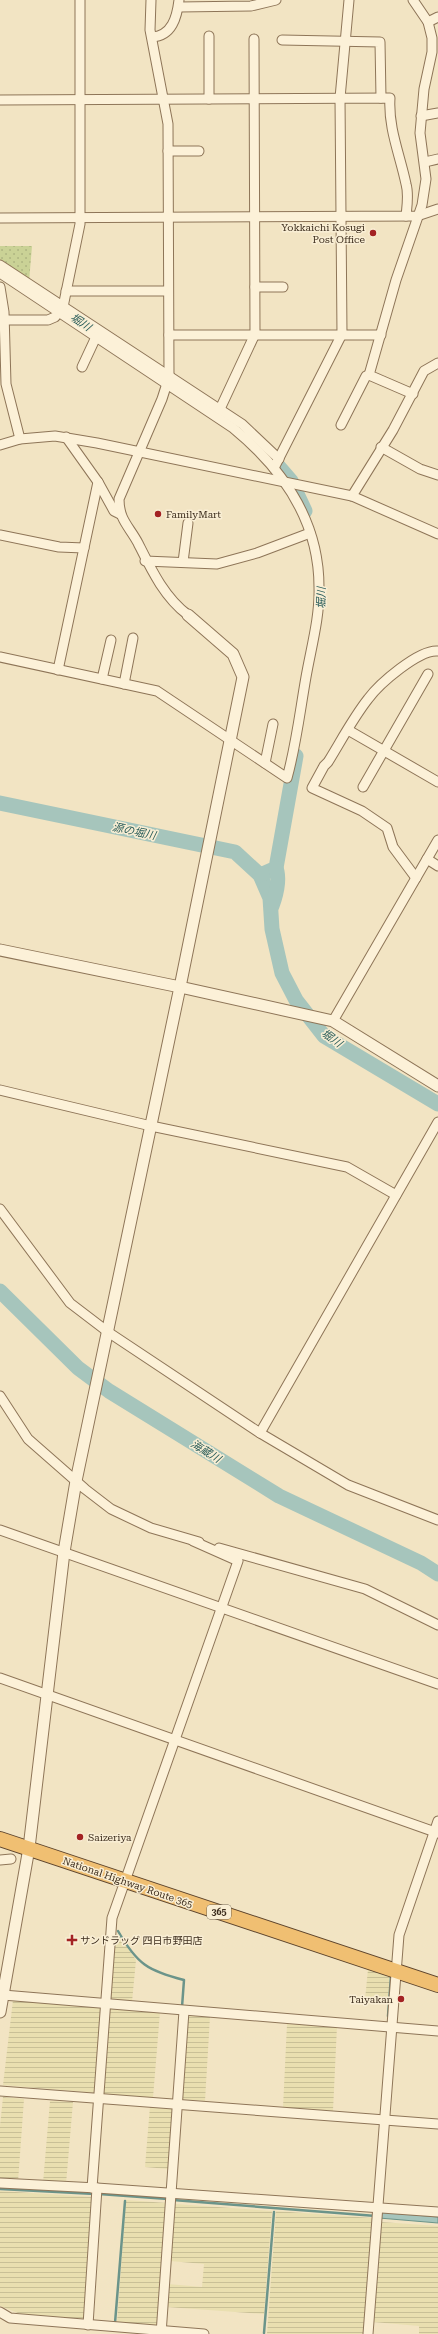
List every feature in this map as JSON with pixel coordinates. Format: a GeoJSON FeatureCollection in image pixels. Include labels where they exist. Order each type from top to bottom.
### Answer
{"type":"FeatureCollection","features":[{"type":"Feature","properties":{"kind":"highway","name":"National Highway Route 365"},"geometry":{"type":"LineString","coordinates":[[0,1839],[438,1985]]}},
{"type":"Feature","properties":{"kind":"street"},"geometry":{"type":"LineString","coordinates":[[2,320],[48,320],[61,309],[66,291],[80,217],[80,0]]}},
{"type":"Feature","properties":{"kind":"street"},"geometry":{"type":"LineString","coordinates":[[0,2012],[29,1848],[64,1552],[76,1481],[180,987],[243,677],[241,668],[233,654],[170,598],[145,561],[137,542],[120,514],[119,499],[168,381],[168,124],[152,38],[151,0]]}},
{"type":"Feature","properties":{"kind":"street"},"geometry":{"type":"LineString","coordinates":[[152,38],[165,34],[170,29],[179,4],[207,3],[251,6],[276,0]]}},
{"type":"Feature","properties":{"kind":"street"},"geometry":{"type":"LineString","coordinates":[[277,464],[342,334],[340,98],[349,0]]}},
{"type":"Feature","properties":{"kind":"street"},"geometry":{"type":"LineString","coordinates":[[341,425],[366,376],[369,374],[417,216],[426,179],[425,162],[420,133],[424,88],[434,71],[432,38],[428,22],[413,0]]}},
{"type":"Feature","properties":{"kind":"street"},"geometry":{"type":"LineString","coordinates":[[428,22],[438,17]]}},
{"type":"Feature","properties":{"kind":"street"},"geometry":{"type":"LineString","coordinates":[[209,36],[209,98]]}},
{"type":"Feature","properties":{"kind":"street"},"geometry":{"type":"LineString","coordinates":[[220,409],[256,334],[254,39]]}},
{"type":"Feature","properties":{"kind":"street"},"geometry":{"type":"LineString","coordinates":[[282,40],[380,42],[381,98]]}},
{"type":"Feature","properties":{"kind":"street"},"geometry":{"type":"LineString","coordinates":[[0,100],[390,98],[389,112],[395,143],[407,186],[406,216]]}},
{"type":"Feature","properties":{"kind":"street"},"geometry":{"type":"LineString","coordinates":[[421,116],[438,113]]}},
{"type":"Feature","properties":{"kind":"street"},"geometry":{"type":"LineString","coordinates":[[168,151],[199,151]]}},
{"type":"Feature","properties":{"kind":"street"},"geometry":{"type":"LineString","coordinates":[[425,162],[438,159]]}},
{"type":"Feature","properties":{"kind":"street"},"geometry":{"type":"LineString","coordinates":[[0,218],[417,216],[438,209]]}},
{"type":"Feature","properties":{"kind":"street"},"geometry":{"type":"LineString","coordinates":[[0,265],[61,309],[168,381],[233,428],[277,464]]}},
{"type":"Feature","properties":{"kind":"street"},"geometry":{"type":"LineString","coordinates":[[0,273],[61,309],[96,337],[168,381],[220,409],[242,424],[277,464],[291,484],[310,533],[318,569],[319,601],[287,778],[164,694],[0,657]]}},
{"type":"Feature","properties":{"kind":"street"},"geometry":{"type":"LineString","coordinates":[[0,287],[3,296],[2,320],[6,384],[20,439]]}},
{"type":"Feature","properties":{"kind":"street"},"geometry":{"type":"LineString","coordinates":[[255,287],[283,287]]}},
{"type":"Feature","properties":{"kind":"street"},"geometry":{"type":"LineString","coordinates":[[66,291],[168,291]]}},
{"type":"Feature","properties":{"kind":"street"},"geometry":{"type":"LineString","coordinates":[[169,335],[381,335]]}},
{"type":"Feature","properties":{"kind":"street"},"geometry":{"type":"LineString","coordinates":[[82,366],[96,337]]}},
{"type":"Feature","properties":{"kind":"street"},"geometry":{"type":"LineString","coordinates":[[352,496],[413,394],[424,371],[438,363]]}},
{"type":"Feature","properties":{"kind":"street"},"geometry":{"type":"LineString","coordinates":[[369,374],[413,394]]}},
{"type":"Feature","properties":{"kind":"street"},"geometry":{"type":"LineString","coordinates":[[0,445],[20,439],[55,436],[66,437],[352,496],[438,534]]}},
{"type":"Feature","properties":{"kind":"street"},"geometry":{"type":"LineString","coordinates":[[66,437],[98,482],[114,511],[120,514]]}},
{"type":"Feature","properties":{"kind":"street"},"geometry":{"type":"LineString","coordinates":[[382,447],[420,469],[437,472]]}},
{"type":"Feature","properties":{"kind":"street"},"geometry":{"type":"LineString","coordinates":[[58,670],[98,482]]}},
{"type":"Feature","properties":{"kind":"street"},"geometry":{"type":"LineString","coordinates":[[183,562],[188,523]]}},
{"type":"Feature","properties":{"kind":"street"},"geometry":{"type":"LineString","coordinates":[[145,561],[224,563],[310,533]]}},
{"type":"Feature","properties":{"kind":"street"},"geometry":{"type":"LineString","coordinates":[[0,535],[60,547],[84,548]]}},
{"type":"Feature","properties":{"kind":"street"},"geometry":{"type":"LineString","coordinates":[[124,684],[133,638]]}},
{"type":"Feature","properties":{"kind":"street"},"geometry":{"type":"LineString","coordinates":[[102,679],[111,640]]}},
{"type":"Feature","properties":{"kind":"street"},"geometry":{"type":"LineString","coordinates":[[416,878],[393,847],[387,828],[362,811],[312,788],[324,766],[368,699],[379,687],[415,658],[428,653],[438,652]]}},
{"type":"Feature","properties":{"kind":"street"},"geometry":{"type":"LineString","coordinates":[[363,787],[428,674]]}},
{"type":"Feature","properties":{"kind":"street"},"geometry":{"type":"LineString","coordinates":[[265,763],[273,724]]}},
{"type":"Feature","properties":{"kind":"street"},"geometry":{"type":"LineString","coordinates":[[348,730],[438,782]]}},
{"type":"Feature","properties":{"kind":"street"},"geometry":{"type":"LineString","coordinates":[[333,1021],[438,840]]}},
{"type":"Feature","properties":{"kind":"street"},"geometry":{"type":"LineString","coordinates":[[427,859],[438,866]]}},
{"type":"Feature","properties":{"kind":"street"},"geometry":{"type":"LineString","coordinates":[[0,950],[180,987],[333,1021],[438,1086]]}},
{"type":"Feature","properties":{"kind":"street"},"geometry":{"type":"LineString","coordinates":[[0,1090],[151,1126],[347,1167],[396,1195]]}},
{"type":"Feature","properties":{"kind":"street"},"geometry":{"type":"LineString","coordinates":[[260,1433],[438,1122]]}},
{"type":"Feature","properties":{"kind":"street"},"geometry":{"type":"LineString","coordinates":[[0,1209],[70,1303],[108,1332],[260,1433],[348,1485],[438,1520]]}},
{"type":"Feature","properties":{"kind":"street"},"geometry":{"type":"LineString","coordinates":[[0,1396],[28,1439],[76,1481],[120,1514],[151,1528],[193,1541],[365,1589],[438,1625]]}},
{"type":"Feature","properties":{"kind":"street"},"geometry":{"type":"LineString","coordinates":[[0,1530],[438,1684]]}},
{"type":"Feature","properties":{"kind":"street"},"geometry":{"type":"LineString","coordinates":[[88,2325],[96,2200],[95,2188],[99,2099],[112,1918],[238,1561],[193,1541]]}},
{"type":"Feature","properties":{"kind":"street"},"geometry":{"type":"LineString","coordinates":[[0,1678],[436,1832]]}},
{"type":"Feature","properties":{"kind":"street"},"geometry":{"type":"LineString","coordinates":[[368,2334],[399,1934],[436,1832],[438,1821]]}},
{"type":"Feature","properties":{"kind":"street"},"geometry":{"type":"LineString","coordinates":[[0,1860],[11,1859]]}},
{"type":"Feature","properties":{"kind":"street"},"geometry":{"type":"LineString","coordinates":[[3,1995],[106,2005],[438,2031]]}},
{"type":"Feature","properties":{"kind":"street"},"geometry":{"type":"LineString","coordinates":[[161,2332],[179,2105],[184,2011]]}},
{"type":"Feature","properties":{"kind":"street"},"geometry":{"type":"LineString","coordinates":[[0,2091],[438,2124]]}},
{"type":"Feature","properties":{"kind":"street"},"geometry":{"type":"LineString","coordinates":[[0,2183],[95,2188],[438,2212]]}},
{"type":"Feature","properties":{"kind":"street"},"geometry":{"type":"LineString","coordinates":[[0,2312],[10,2318],[161,2332],[204,2334]]}},
{"type":"Feature","properties":{"kind":"shaded area"},"geometry":{"type":"Polygon","coordinates":[[[115,1937],[120,1937],[136,1960],[132,2002],[110,2000],[115,1937]]]}},
{"type":"Feature","properties":{"kind":"shaded area"},"geometry":{"type":"Polygon","coordinates":[[[368,1969],[390,1977],[388,2001],[365,2000],[368,1969]]]}},
{"type":"Feature","properties":{"kind":"shaded area"},"geometry":{"type":"Polygon","coordinates":[[[13,2000],[104,2007],[97,2093],[3,2085],[13,2000]]]}},
{"type":"Feature","properties":{"kind":"shaded area"},"geometry":{"type":"Polygon","coordinates":[[[109,2008],[160,2012],[153,2098],[102,2094],[109,2008]]]}},
{"type":"Feature","properties":{"kind":"shaded area"},"geometry":{"type":"Polygon","coordinates":[[[186,2015],[210,2017],[205,2101],[180,2099],[186,2015]]]}},
{"type":"Feature","properties":{"kind":"shaded area"},"geometry":{"type":"Polygon","coordinates":[[[287,2024],[337,2026],[333,2111],[283,2108],[287,2024]]]}},
{"type":"Feature","properties":{"kind":"shaded area"},"geometry":{"type":"Polygon","coordinates":[[[3,2097],[24,2099],[18,2182],[0,2181],[0,2126],[3,2097]]]}},
{"type":"Feature","properties":{"kind":"shaded area"},"geometry":{"type":"Polygon","coordinates":[[[50,2101],[73,2102],[66,2184],[43,2183],[50,2101]]]}},
{"type":"Feature","properties":{"kind":"shaded area"},"geometry":{"type":"Polygon","coordinates":[[[150,2106],[173,2108],[168,2169],[145,2167],[150,2106]]]}},
{"type":"Feature","properties":{"kind":"shaded area"},"geometry":{"type":"Polygon","coordinates":[[[0,2191],[94,2197],[85,2321],[23,2315],[0,2306],[0,2191]]]}},
{"type":"Feature","properties":{"kind":"shaded area"},"geometry":{"type":"Polygon","coordinates":[[[126,2200],[167,2203],[157,2326],[117,2323],[126,2200]]]}},
{"type":"Feature","properties":{"kind":"shaded area"},"geometry":{"type":"Polygon","coordinates":[[[175,2204],[272,2211],[264,2314],[167,2307],[168,2284],[202,2287],[204,2264],[170,2261],[175,2204]]]}},
{"type":"Feature","properties":{"kind":"shaded area"},"geometry":{"type":"Polygon","coordinates":[[[276,2211],[372,2218],[364,2334],[267,2334],[276,2211]]]}},
{"type":"Feature","properties":{"kind":"shaded area"},"geometry":{"type":"Polygon","coordinates":[[[381,2222],[438,2226],[438,2334],[419,2334],[419,2326],[373,2322],[381,2222]]]}},
{"type":"Feature","properties":{"kind":"green space"},"geometry":{"type":"Polygon","coordinates":[[[0,246],[32,246],[29,282],[0,263],[0,246]]]}},
{"type":"Feature","properties":{"kind":"water"},"geometry":{"type":"Polygon","coordinates":[[[380,2212],[438,2217],[438,2223],[379,2218],[380,2212]]]}},
{"type":"Feature","properties":{"kind":"waterway","name":"堀川"},"geometry":{"type":"LineString","coordinates":[[259,444],[291,481],[305,511]]}},
{"type":"Feature","properties":{"kind":"waterway","name":"堀川"},"geometry":{"type":"LineString","coordinates":[[260,875],[276,868],[296,756]]}},
{"type":"Feature","properties":{"kind":"waterway","name":"堀川"},"geometry":{"type":"LineString","coordinates":[[0,803],[235,852],[260,875],[270,898],[272,929],[282,973],[296,1000],[324,1036],[438,1104]]}},
{"type":"Feature","properties":{"kind":"waterway","name":"堀川"},"geometry":{"type":"LineString","coordinates":[[272,906],[278,882],[276,868]]}},
{"type":"Feature","properties":{"kind":"waterway","name":"海蔵川"},"geometry":{"type":"LineString","coordinates":[[0,1291],[78,1368],[109,1391],[279,1496],[421,1563],[438,1574]]}},
{"type":"Feature","properties":{"kind":"waterway"},"geometry":{"type":"LineString","coordinates":[[118,1931],[138,1959],[152,1969],[184,1980],[182,2007]]}},
{"type":"Feature","properties":{"kind":"waterway"},"geometry":{"type":"LineString","coordinates":[[388,2016],[391,1976]]}},
{"type":"Feature","properties":{"kind":"waterway"},"geometry":{"type":"LineString","coordinates":[[0,2189],[95,2194]]}},
{"type":"Feature","properties":{"kind":"waterway"},"geometry":{"type":"LineString","coordinates":[[99,2194],[168,2199]]}},
{"type":"Feature","properties":{"kind":"waterway"},"geometry":{"type":"LineString","coordinates":[[173,2200],[376,2216]]}},
{"type":"Feature","properties":{"kind":"waterway"},"geometry":{"type":"LineString","coordinates":[[115,2323],[125,2201]]}},
{"type":"Feature","properties":{"kind":"waterway"},"geometry":{"type":"LineString","coordinates":[[264,2333],[274,2212]]}},
{"type":"Feature","properties":{"kind":"place","name":"Yokkaichi Kosugi Post Office"},"geometry":{"type":"Point","coordinates":[373,233]}},
{"type":"Feature","properties":{"kind":"place","name":"FamilyMart"},"geometry":{"type":"Point","coordinates":[158,514]}},
{"type":"Feature","properties":{"kind":"place","name":"Saizeriya"},"geometry":{"type":"Point","coordinates":[80,1837]}},
{"type":"Feature","properties":{"kind":"place","name":"サンドラッグ 四日市野田店"},"geometry":{"type":"Point","coordinates":[72,1940]}},
{"type":"Feature","properties":{"kind":"place","name":"Taiyakan"},"geometry":{"type":"Point","coordinates":[401,1999]}},
{"type":"Feature","properties":{"kind":"water label","name":"源の堀川"},"geometry":{"type":"Point","coordinates":[134,831]}}]}
